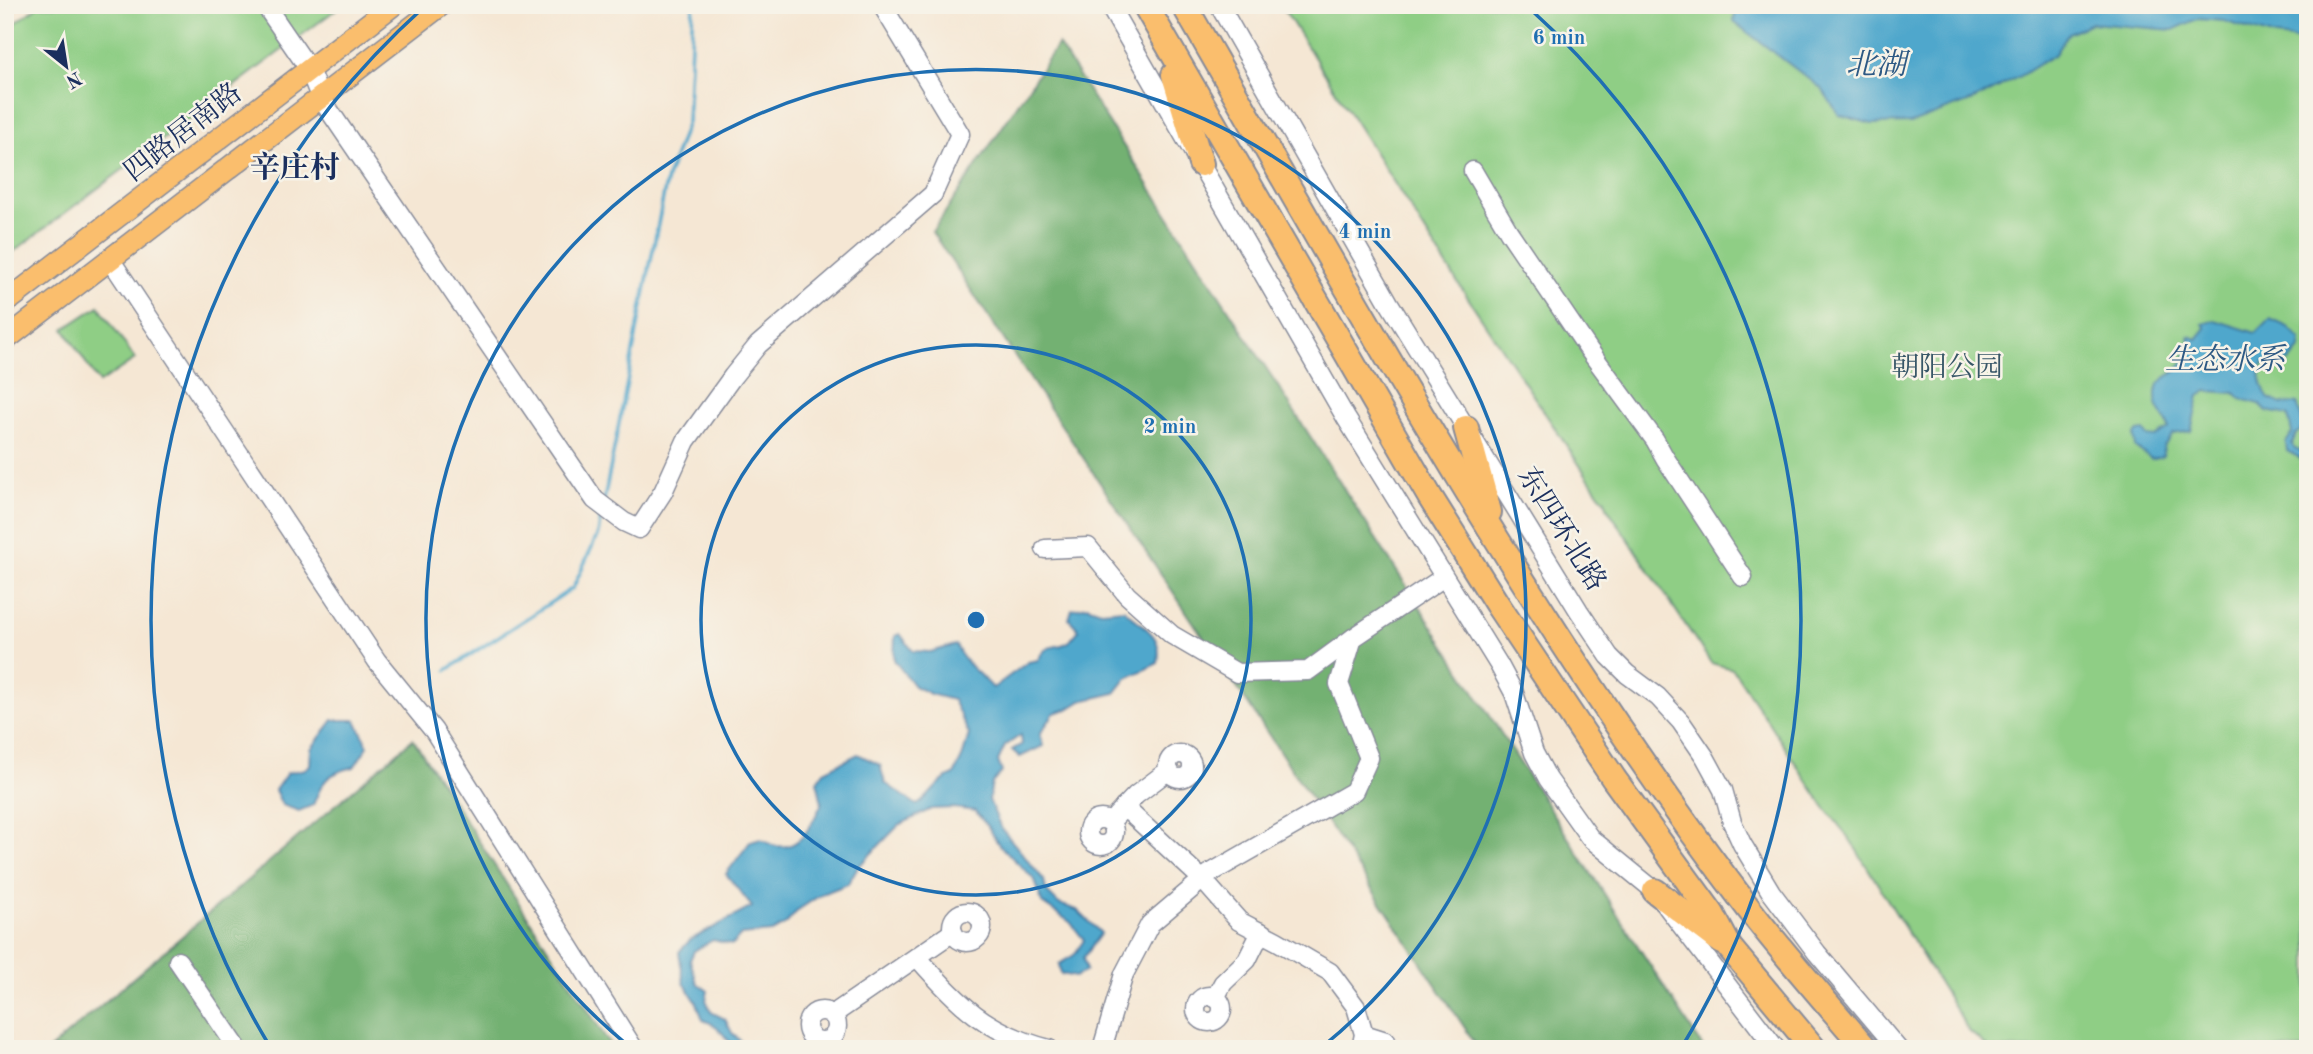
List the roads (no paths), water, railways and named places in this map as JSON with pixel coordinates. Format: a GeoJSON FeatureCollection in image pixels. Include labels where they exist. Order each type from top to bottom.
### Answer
{"type":"FeatureCollection","features":[{"type":"Feature","properties":{"kind":"highway"},"geometry":{"type":"LineString","coordinates":[[1145,5],[1430,497],[1497,604],[1614,779],[1712,915],[1730,948],[1814,1049]]}},
{"type":"Feature","properties":{"kind":"highway"},"geometry":{"type":"LineString","coordinates":[[1184,5],[1498,543],[1643,765],[1751,911],[1866,1049]]}},
{"type":"Feature","properties":{"kind":"highway"},"geometry":{"type":"LineString","coordinates":[[1162,34],[1201,164]]}},
{"type":"Feature","properties":{"kind":"highway"},"geometry":{"type":"LineString","coordinates":[[1466,428],[1498,543]]}},
{"type":"Feature","properties":{"kind":"highway"},"geometry":{"type":"LineString","coordinates":[[1655,891],[1730,948]]}},
{"type":"Feature","properties":{"kind":"main road","name":"四路居南路"},"geometry":{"type":"LineString","coordinates":[[5,303],[393,5]]}},
{"type":"Feature","properties":{"kind":"main road"},"geometry":{"type":"LineString","coordinates":[[5,340],[441,5]]}},
{"type":"Feature","properties":{"kind":"street"},"geometry":{"type":"LineString","coordinates":[[265,5],[309,69],[320,97],[595,500],[624,522],[639,529],[663,492],[686,441],[758,345],[933,194],[960,134],[882,5]]}},
{"type":"Feature","properties":{"kind":"street"},"geometry":{"type":"LineString","coordinates":[[1109,5],[1346,418],[1514,693],[1534,753],[1548,779],[1590,838],[1655,891],[1776,1049]]}},
{"type":"Feature","properties":{"kind":"street","name":"东四环北路"},"geometry":{"type":"LineString","coordinates":[[1219,5],[1389,303],[1609,656],[1627,674],[1658,697],[1681,722],[1723,790],[1732,822],[1742,844],[1771,892],[1817,953],[1898,1049]]}},
{"type":"Feature","properties":{"kind":"street"},"geometry":{"type":"LineString","coordinates":[[1473,171],[1509,232],[1589,350],[1655,440],[1743,577]]}},
{"type":"Feature","properties":{"kind":"street"},"geometry":{"type":"LineString","coordinates":[[110,259],[377,661],[434,732],[634,1049]]}},
{"type":"Feature","properties":{"kind":"street"},"geometry":{"type":"LineString","coordinates":[[1045,549],[1088,548],[1127,595],[1172,635],[1237,673],[1308,671],[1444,577]]}},
{"type":"Feature","properties":{"kind":"street"},"geometry":{"type":"LineString","coordinates":[[1102,1049],[1124,974],[1150,924],[1203,880],[1354,791],[1369,758],[1339,684],[1353,638]]}},
{"type":"Feature","properties":{"kind":"street"},"geometry":{"type":"LineString","coordinates":[[1110,823],[1136,795],[1169,770]]}},
{"type":"Feature","properties":{"kind":"street"},"geometry":{"type":"LineString","coordinates":[[1124,807],[1203,880],[1239,921],[1330,972],[1356,1007],[1363,1042],[1387,1041],[1390,1049]]}},
{"type":"Feature","properties":{"kind":"street"},"geometry":{"type":"LineString","coordinates":[[832,1015],[953,932]]}},
{"type":"Feature","properties":{"kind":"street"},"geometry":{"type":"LineString","coordinates":[[1215,998],[1223,983],[1247,960],[1261,932]]}},
{"type":"Feature","properties":{"kind":"street"},"geometry":{"type":"LineString","coordinates":[[917,957],[952,997],[1011,1044],[1049,1049]]}},
{"type":"Feature","properties":{"kind":"street"},"geometry":{"type":"LineString","coordinates":[[178,961],[238,1049]]}},
{"type":"Feature","properties":{"kind":"water","name":"北湖"},"geometry":{"type":"Polygon","coordinates":[[[1736,5],[2308,5],[2308,41],[2275,37],[2224,21],[2197,19],[2173,30],[2091,23],[2067,35],[2055,54],[1976,99],[1911,123],[1872,124],[1839,115],[1822,89],[1734,22],[1736,5]]]}},
{"type":"Feature","properties":{"kind":"water","name":"生态水系"},"geometry":{"type":"Polygon","coordinates":[[[2270,319],[2288,327],[2301,340],[2300,349],[2290,361],[2267,362],[2260,375],[2268,398],[2281,404],[2297,403],[2304,427],[2296,434],[2292,444],[2295,449],[2308,455],[2308,466],[2302,459],[2287,451],[2286,443],[2292,433],[2288,415],[2267,411],[2260,404],[2241,399],[2235,393],[2207,391],[2199,396],[2191,431],[2173,434],[2164,446],[2163,456],[2151,459],[2135,447],[2134,436],[2138,432],[2144,431],[2148,436],[2155,437],[2169,429],[2157,405],[2157,389],[2162,381],[2182,364],[2190,344],[2189,336],[2197,339],[2206,328],[2203,324],[2215,320],[2256,333],[2270,319]]]}},
{"type":"Feature","properties":{"kind":"water"},"geometry":{"type":"Polygon","coordinates":[[[1087,606],[1101,611],[1124,609],[1155,638],[1159,653],[1158,663],[1127,678],[1115,693],[1081,701],[1054,713],[1040,734],[1043,746],[1020,757],[1012,750],[1022,744],[1021,735],[1005,746],[998,761],[1002,772],[992,783],[989,800],[1001,828],[1044,880],[1046,891],[1059,904],[1077,910],[1101,933],[1083,958],[1086,971],[1075,977],[1061,974],[1059,964],[1074,955],[1084,940],[1070,922],[1042,903],[1035,880],[999,845],[975,811],[931,809],[899,825],[857,868],[848,884],[822,894],[798,910],[786,924],[772,932],[741,935],[732,945],[713,940],[694,951],[690,960],[697,983],[708,991],[706,1000],[711,1012],[725,1019],[732,1033],[749,1049],[734,1046],[716,1027],[703,1020],[697,1003],[684,983],[679,952],[690,940],[752,907],[726,874],[750,842],[761,839],[783,847],[800,839],[822,803],[817,781],[824,771],[858,754],[880,765],[885,783],[917,805],[943,781],[954,775],[969,734],[953,700],[930,694],[914,686],[894,660],[895,636],[900,634],[913,651],[930,652],[956,645],[968,663],[993,688],[1028,662],[1038,660],[1047,649],[1069,642],[1079,630],[1069,619],[1072,609],[1087,606]]]}},
{"type":"Feature","properties":{"kind":"water"},"geometry":{"type":"Polygon","coordinates":[[[333,720],[356,720],[368,746],[354,767],[337,772],[327,779],[313,805],[299,811],[282,805],[275,790],[287,773],[305,769],[310,765],[311,749],[333,720]]]}},
{"type":"Feature","properties":{"kind":"waterway"},"geometry":{"type":"LineString","coordinates":[[604,500],[667,178],[687,122],[693,5]]}},
{"type":"Feature","properties":{"kind":"waterway"},"geometry":{"type":"LineString","coordinates":[[447,670],[573,588],[598,534],[602,511]]}},
{"type":"Feature","properties":{"kind":"district","name":"辛庄村"},"geometry":{"type":"Point","coordinates":[295,167]}},
{"type":"Feature","properties":{"kind":"park label","name":"朝阳公园"},"geometry":{"type":"Point","coordinates":[1947,366]}}]}
